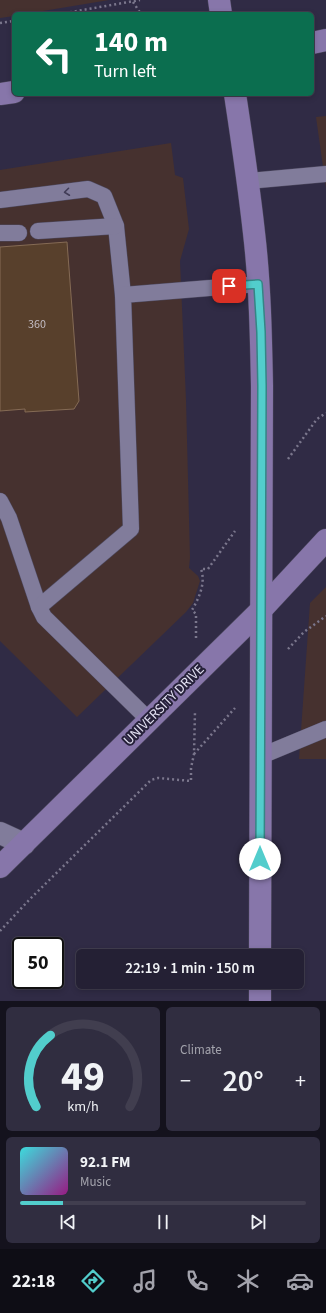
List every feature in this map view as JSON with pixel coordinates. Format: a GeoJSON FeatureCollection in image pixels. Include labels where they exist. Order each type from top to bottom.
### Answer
{"type":"FeatureCollection","features":[{"type":"Feature","properties":{"kind":"main road"},"geometry":{"type":"LineString","coordinates":[[219,0],[221,12]]}},
{"type":"Feature","properties":{"kind":"main road"},"geometry":{"type":"LineString","coordinates":[[314,43],[326,40]]}},
{"type":"Feature","properties":{"kind":"main road"},"geometry":{"type":"LineString","coordinates":[[0,94],[12,92]]}},
{"type":"Feature","properties":{"kind":"main road"},"geometry":{"type":"LineString","coordinates":[[235,96],[254,234],[261,332],[262,609],[260,949]]}},
{"type":"Feature","properties":{"kind":"main road","name":"UNIVERSITY DRIVE"},"geometry":{"type":"LineString","coordinates":[[0,867],[262,609],[326,540]]}},
{"type":"Feature","properties":{"kind":"main road"},"geometry":{"type":"LineString","coordinates":[[260,989],[260,1001]]}},
{"type":"Feature","properties":{"kind":"street"},"geometry":{"type":"LineString","coordinates":[[0,834],[24,844]]}},
{"type":"Feature","properties":{"kind":"lane"},"geometry":{"type":"LineString","coordinates":[[248,181],[326,174]]}},
{"type":"Feature","properties":{"kind":"lane"},"geometry":{"type":"LineString","coordinates":[[0,200],[88,189],[104,196],[116,226],[123,295],[131,529],[40,607]]}},
{"type":"Feature","properties":{"kind":"lane"},"geometry":{"type":"LineString","coordinates":[[38,231],[116,226]]}},
{"type":"Feature","properties":{"kind":"lane"},"geometry":{"type":"LineString","coordinates":[[0,234],[19,233]]}},
{"type":"Feature","properties":{"kind":"lane"},"geometry":{"type":"LineString","coordinates":[[123,295],[258,284]]}},
{"type":"Feature","properties":{"kind":"lane"},"geometry":{"type":"LineString","coordinates":[[0,501],[8,518],[44,617],[149,720]]}},
{"type":"Feature","properties":{"kind":"lane"},"geometry":{"type":"LineString","coordinates":[[261,756],[326,729]]}},
{"type":"Feature","properties":{"kind":"path"},"geometry":{"type":"LineString","coordinates":[[72,12],[140,0]]}},
{"type":"Feature","properties":{"kind":"path"},"geometry":{"type":"LineString","coordinates":[[133,2],[140,12]]}},
{"type":"Feature","properties":{"kind":"path"},"geometry":{"type":"LineString","coordinates":[[0,24],[12,21]]}},
{"type":"Feature","properties":{"kind":"path"},"geometry":{"type":"LineString","coordinates":[[316,419],[326,414]]}},
{"type":"Feature","properties":{"kind":"path"},"geometry":{"type":"LineString","coordinates":[[196,614],[192,610],[200,593],[203,582],[201,569],[208,569]]}},
{"type":"Feature","properties":{"kind":"path"},"geometry":{"type":"LineString","coordinates":[[304,632],[326,616]]}},
{"type":"Feature","properties":{"kind":"path"},"geometry":{"type":"LineString","coordinates":[[0,931],[30,899],[151,780],[158,778],[191,781],[191,768],[194,754]]}},
{"type":"Feature","properties":{"kind":"shaded area"},"geometry":{"type":"Polygon","coordinates":[[[0,0],[109,0],[37,12],[12,12],[12,16],[0,18],[0,0]]]}},
{"type":"Feature","properties":{"kind":"shaded area"},"geometry":{"type":"Polygon","coordinates":[[[326,116],[326,188],[316,117],[326,116]]]}},
{"type":"Feature","properties":{"kind":"shaded area"},"geometry":{"type":"Polygon","coordinates":[[[171,143],[175,175],[183,178],[189,229],[180,261],[186,400],[189,568],[198,576],[200,581],[193,603],[186,612],[77,717],[0,641],[0,170],[171,143]]]}},
{"type":"Feature","properties":{"kind":"shaded area"},"geometry":{"type":"Polygon","coordinates":[[[326,587],[326,759],[299,759],[310,603],[326,587]]]}},
{"type":"Feature","properties":{"kind":"building"},"geometry":{"type":"Polygon","coordinates":[[[67,242],[79,401],[74,409],[25,412],[25,409],[0,411],[0,247],[67,242]]]}},
{"type":"Feature","properties":{"kind":"route"},"geometry":{"type":"LineString","coordinates":[[229,286],[258,284],[261,332],[260,859]]}}]}
